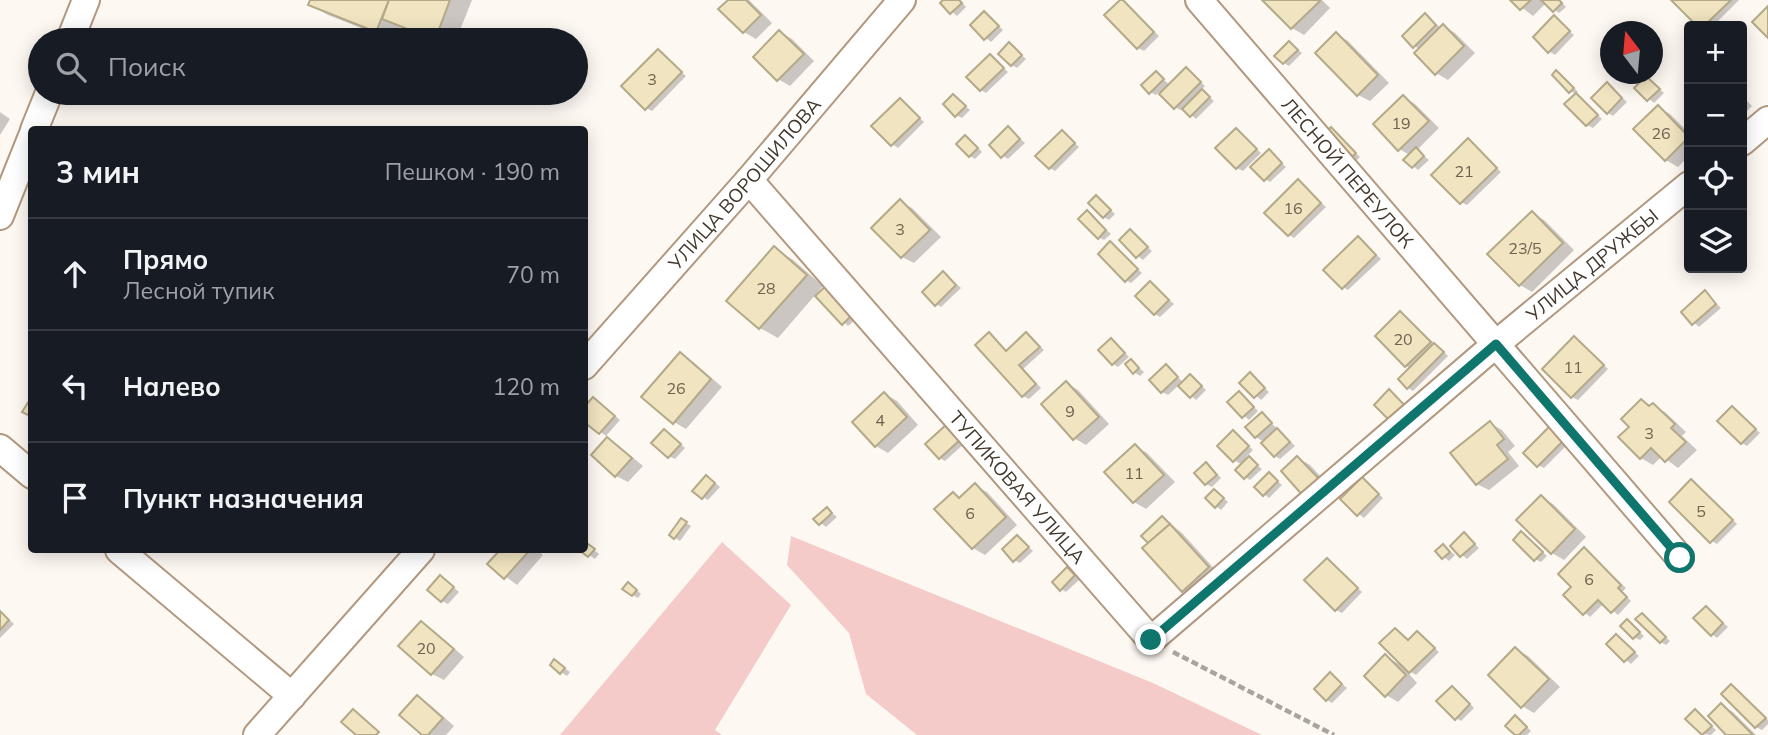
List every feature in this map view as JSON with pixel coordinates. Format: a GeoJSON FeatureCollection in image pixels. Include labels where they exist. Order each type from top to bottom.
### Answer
{"type":"FeatureCollection","features":[{"type":"Feature","properties":{"kind":"street"},"geometry":{"type":"LineString","coordinates":[[75,28],[86,0]]}},
{"type":"Feature","properties":{"kind":"street","name":"УЛИЦА ВОРОШИЛОВА"},"geometry":{"type":"LineString","coordinates":[[588,361],[749,180],[902,0]]}},
{"type":"Feature","properties":{"kind":"street","name":"ЛЕСНОЙ ПЕРЕУЛОК"},"geometry":{"type":"LineString","coordinates":[[1199,0],[1680,558]]}},
{"type":"Feature","properties":{"kind":"street"},"geometry":{"type":"LineString","coordinates":[[36,126],[44,105]]}},
{"type":"Feature","properties":{"kind":"street"},"geometry":{"type":"LineString","coordinates":[[1747,138],[1768,120]]}},
{"type":"Feature","properties":{"kind":"street"},"geometry":{"type":"LineString","coordinates":[[0,216],[28,146]]}},
{"type":"Feature","properties":{"kind":"street","name":"ТУПИКОВАЯ УЛИЦА"},"geometry":{"type":"LineString","coordinates":[[749,180],[1151,640]]}},
{"type":"Feature","properties":{"kind":"street","name":"УЛИЦА ДРУЖБЫ"},"geometry":{"type":"LineString","coordinates":[[1151,640],[1496,344],[1684,189]]}},
{"type":"Feature","properties":{"kind":"street"},"geometry":{"type":"LineString","coordinates":[[0,448],[28,472]]}},
{"type":"Feature","properties":{"kind":"street"},"geometry":{"type":"LineString","coordinates":[[123,553],[292,696]]}},
{"type":"Feature","properties":{"kind":"street"},"geometry":{"type":"LineString","coordinates":[[257,735],[418,553]]}},
{"type":"Feature","properties":{"kind":"path"},"geometry":{"type":"LineString","coordinates":[[1151,640],[1334,735]]}},
{"type":"Feature","properties":{"kind":"shaded area"},"geometry":{"type":"Polygon","coordinates":[[[791,536],[1153,683],[1262,735],[917,735],[866,694],[849,633],[787,565],[791,536]]]}},
{"type":"Feature","properties":{"kind":"shaded area"},"geometry":{"type":"Polygon","coordinates":[[[722,542],[791,605],[715,730],[722,735],[560,735],[722,542]]]}},
{"type":"Feature","properties":{"kind":"building"},"geometry":{"type":"Polygon","coordinates":[[[310,0],[389,0],[378,28],[366,28],[308,5],[310,0]]]}},
{"type":"Feature","properties":{"kind":"building"},"geometry":{"type":"Polygon","coordinates":[[[389,0],[450,0],[440,28],[405,28],[382,19],[389,0]]]}},
{"type":"Feature","properties":{"kind":"building"},"geometry":{"type":"Polygon","coordinates":[[[728,0],[746,0],[761,15],[743,33],[718,9],[728,0]]]}},
{"type":"Feature","properties":{"kind":"building"},"geometry":{"type":"Polygon","coordinates":[[[943,0],[959,0],[962,3],[950,14],[940,3],[943,0]]]}},
{"type":"Feature","properties":{"kind":"building"},"geometry":{"type":"Polygon","coordinates":[[[1120,0],[1154,32],[1137,49],[1104,15],[1120,0]]]}},
{"type":"Feature","properties":{"kind":"building"},"geometry":{"type":"Polygon","coordinates":[[[1262,0],[1319,0],[1320,1],[1291,29],[1262,0]]]}},
{"type":"Feature","properties":{"kind":"building"},"geometry":{"type":"Polygon","coordinates":[[[1510,0],[1531,0],[1520,10],[1510,0]]]}},
{"type":"Feature","properties":{"kind":"building"},"geometry":{"type":"Polygon","coordinates":[[[1541,0],[1559,0],[1562,3],[1553,12],[1541,0]]]}},
{"type":"Feature","properties":{"kind":"building"},"geometry":{"type":"Polygon","coordinates":[[[1671,0],[1731,0],[1709,21],[1692,21],[1671,0]]]}},
{"type":"Feature","properties":{"kind":"building"},"geometry":{"type":"Polygon","coordinates":[[[1768,6],[1768,38],[1752,22],[1768,6]]]}},
{"type":"Feature","properties":{"kind":"building"},"geometry":{"type":"Polygon","coordinates":[[[984,11],[999,26],[984,40],[970,25],[984,11]]]}},
{"type":"Feature","properties":{"kind":"building"},"geometry":{"type":"Polygon","coordinates":[[[1425,13],[1436,25],[1413,48],[1402,36],[1425,13]]]}},
{"type":"Feature","properties":{"kind":"building"},"geometry":{"type":"Polygon","coordinates":[[[1554,15],[1570,31],[1548,53],[1533,37],[1554,15]]]}},
{"type":"Feature","properties":{"kind":"building"},"geometry":{"type":"Polygon","coordinates":[[[1443,24],[1464,46],[1435,75],[1414,53],[1443,24]]]}},
{"type":"Feature","properties":{"kind":"building"},"geometry":{"type":"Polygon","coordinates":[[[779,30],[804,54],[777,81],[753,57],[779,30]]]}},
{"type":"Feature","properties":{"kind":"building"},"geometry":{"type":"Polygon","coordinates":[[[1336,32],[1378,75],[1357,96],[1315,53],[1336,32]]]}},
{"type":"Feature","properties":{"kind":"building"},"geometry":{"type":"Polygon","coordinates":[[[1289,41],[1298,50],[1283,64],[1274,56],[1289,41]]]}},
{"type":"Feature","properties":{"kind":"building"},"geometry":{"type":"Polygon","coordinates":[[[1009,42],[1022,55],[1011,66],[998,54],[1009,42]]]}},
{"type":"Feature","properties":{"kind":"building"},"geometry":{"type":"Polygon","coordinates":[[[658,49],[682,72],[645,110],[621,86],[658,49]]]}},
{"type":"Feature","properties":{"kind":"building"},"geometry":{"type":"Polygon","coordinates":[[[990,54],[1004,68],[980,91],[966,77],[990,54]]]}},
{"type":"Feature","properties":{"kind":"building"},"geometry":{"type":"Polygon","coordinates":[[[1186,67],[1201,82],[1174,109],[1159,94],[1186,67]]]}},
{"type":"Feature","properties":{"kind":"building"},"geometry":{"type":"Polygon","coordinates":[[[1556,70],[1574,88],[1569,93],[1552,75],[1556,70]]]}},
{"type":"Feature","properties":{"kind":"building"},"geometry":{"type":"Polygon","coordinates":[[[1156,71],[1164,79],[1149,94],[1141,85],[1156,71]]]}},
{"type":"Feature","properties":{"kind":"building"},"geometry":{"type":"Polygon","coordinates":[[[1605,84],[1609,84],[1622,98],[1607,114],[1591,98],[1605,84]]]}},
{"type":"Feature","properties":{"kind":"building"},"geometry":{"type":"Polygon","coordinates":[[[1638,84],[1655,84],[1660,89],[1647,101],[1634,88],[1638,84]]]}},
{"type":"Feature","properties":{"kind":"building"},"geometry":{"type":"Polygon","coordinates":[[[1202,89],[1210,97],[1190,117],[1182,109],[1202,89]]]}},
{"type":"Feature","properties":{"kind":"building"},"geometry":{"type":"Polygon","coordinates":[[[1576,93],[1598,115],[1586,126],[1564,104],[1576,93]]]}},
{"type":"Feature","properties":{"kind":"building"},"geometry":{"type":"Polygon","coordinates":[[[953,94],[966,106],[955,117],[943,104],[953,94]]]}},
{"type":"Feature","properties":{"kind":"building"},"geometry":{"type":"Polygon","coordinates":[[[1403,95],[1429,121],[1398,151],[1373,124],[1403,95]]]}},
{"type":"Feature","properties":{"kind":"building"},"geometry":{"type":"Polygon","coordinates":[[[900,98],[920,118],[891,146],[871,126],[900,98]]]}},
{"type":"Feature","properties":{"kind":"building"},"geometry":{"type":"Polygon","coordinates":[[[1658,105],[1684,132],[1684,142],[1665,161],[1633,129],[1658,105]]]}},
{"type":"Feature","properties":{"kind":"building"},"geometry":{"type":"Polygon","coordinates":[[[1008,126],[1020,139],[1001,158],[989,145],[1008,126]]]}},
{"type":"Feature","properties":{"kind":"building"},"geometry":{"type":"Polygon","coordinates":[[[1331,127],[1356,153],[1347,162],[1322,136],[1331,127]]]}},
{"type":"Feature","properties":{"kind":"building"},"geometry":{"type":"Polygon","coordinates":[[[1236,128],[1257,149],[1236,169],[1215,148],[1236,128]]]}},
{"type":"Feature","properties":{"kind":"building"},"geometry":{"type":"Polygon","coordinates":[[[1062,130],[1075,143],[1049,169],[1035,156],[1062,130]]]}},
{"type":"Feature","properties":{"kind":"building"},"geometry":{"type":"Polygon","coordinates":[[[965,135],[978,148],[969,157],[956,144],[965,135]]]}},
{"type":"Feature","properties":{"kind":"building"},"geometry":{"type":"Polygon","coordinates":[[[1468,138],[1497,168],[1460,204],[1431,175],[1468,138]]]}},
{"type":"Feature","properties":{"kind":"building"},"geometry":{"type":"Polygon","coordinates":[[[1416,147],[1424,156],[1412,168],[1403,160],[1416,147]]]}},
{"type":"Feature","properties":{"kind":"building"},"geometry":{"type":"Polygon","coordinates":[[[1269,149],[1282,163],[1264,181],[1250,167],[1269,149]]]}},
{"type":"Feature","properties":{"kind":"building"},"geometry":{"type":"Polygon","coordinates":[[[1298,179],[1321,203],[1288,236],[1264,213],[1298,179]]]}},
{"type":"Feature","properties":{"kind":"building"},"geometry":{"type":"Polygon","coordinates":[[[1096,195],[1111,210],[1103,218],[1088,203],[1096,195]]]}},
{"type":"Feature","properties":{"kind":"building"},"geometry":{"type":"Polygon","coordinates":[[[900,199],[930,230],[901,258],[871,228],[900,199]]]}},
{"type":"Feature","properties":{"kind":"building"},"geometry":{"type":"Polygon","coordinates":[[[1087,210],[1106,230],[1098,239],[1078,219],[1087,210]]]}},
{"type":"Feature","properties":{"kind":"building"},"geometry":{"type":"Polygon","coordinates":[[[1532,211],[1563,243],[1519,286],[1487,254],[1532,211]]]}},
{"type":"Feature","properties":{"kind":"building"},"geometry":{"type":"Polygon","coordinates":[[[1130,229],[1148,247],[1136,258],[1119,240],[1130,229]]]}},
{"type":"Feature","properties":{"kind":"building"},"geometry":{"type":"Polygon","coordinates":[[[1358,236],[1376,255],[1342,289],[1323,270],[1358,236]]]}},
{"type":"Feature","properties":{"kind":"building"},"geometry":{"type":"Polygon","coordinates":[[[1110,241],[1138,269],[1125,282],[1098,254],[1110,241]]]}},
{"type":"Feature","properties":{"kind":"building"},"geometry":{"type":"Polygon","coordinates":[[[774,246],[807,275],[759,329],[726,301],[774,246]]]}},
{"type":"Feature","properties":{"kind":"building"},"geometry":{"type":"Polygon","coordinates":[[[943,271],[956,285],[935,306],[922,292],[943,271]]]}},
{"type":"Feature","properties":{"kind":"building"},"geometry":{"type":"Polygon","coordinates":[[[1150,281],[1169,300],[1154,315],[1135,296],[1150,281]]]}},
{"type":"Feature","properties":{"kind":"building"},"geometry":{"type":"Polygon","coordinates":[[[828,284],[854,313],[842,325],[815,296],[828,284]]]}},
{"type":"Feature","properties":{"kind":"building"},"geometry":{"type":"Polygon","coordinates":[[[1705,290],[1716,304],[1692,325],[1681,312],[1705,290]]]}},
{"type":"Feature","properties":{"kind":"building"},"geometry":{"type":"Polygon","coordinates":[[[1400,311],[1431,342],[1405,367],[1375,336],[1400,311]]]}},
{"type":"Feature","properties":{"kind":"building"},"geometry":{"type":"Polygon","coordinates":[[[989,332],[1006,351],[1026,332],[1040,347],[1019,365],[1036,384],[1022,397],[975,345],[989,332]]]}},
{"type":"Feature","properties":{"kind":"building"},"geometry":{"type":"Polygon","coordinates":[[[1574,336],[1604,365],[1571,398],[1542,369],[1574,336]]]}},
{"type":"Feature","properties":{"kind":"building"},"geometry":{"type":"Polygon","coordinates":[[[1111,338],[1125,353],[1112,365],[1098,350],[1111,338]]]}},
{"type":"Feature","properties":{"kind":"building"},"geometry":{"type":"Polygon","coordinates":[[[1434,343],[1444,352],[1407,389],[1398,379],[1434,343]]]}},
{"type":"Feature","properties":{"kind":"building"},"geometry":{"type":"Polygon","coordinates":[[[680,352],[711,379],[673,424],[641,397],[680,352]]]}},
{"type":"Feature","properties":{"kind":"building"},"geometry":{"type":"Polygon","coordinates":[[[1131,359],[1139,368],[1133,374],[1125,364],[1131,359]]]}},
{"type":"Feature","properties":{"kind":"building"},"geometry":{"type":"Polygon","coordinates":[[[1166,364],[1178,377],[1161,393],[1149,380],[1166,364]]]}},
{"type":"Feature","properties":{"kind":"building"},"geometry":{"type":"Polygon","coordinates":[[[1250,372],[1265,388],[1254,398],[1239,383],[1250,372]]]}},
{"type":"Feature","properties":{"kind":"building"},"geometry":{"type":"Polygon","coordinates":[[[1190,374],[1202,386],[1190,398],[1178,386],[1190,374]]]}},
{"type":"Feature","properties":{"kind":"building"},"geometry":{"type":"Polygon","coordinates":[[[1066,381],[1099,417],[1073,440],[1041,404],[1066,381]]]}},
{"type":"Feature","properties":{"kind":"building"},"geometry":{"type":"Polygon","coordinates":[[[1389,389],[1410,411],[1395,426],[1374,405],[1389,389]]]}},
{"type":"Feature","properties":{"kind":"building"},"geometry":{"type":"Polygon","coordinates":[[[1239,391],[1254,407],[1242,418],[1227,402],[1239,391]]]}},
{"type":"Feature","properties":{"kind":"building"},"geometry":{"type":"Polygon","coordinates":[[[884,392],[907,417],[875,447],[852,422],[884,392]]]}},
{"type":"Feature","properties":{"kind":"building"},"geometry":{"type":"Polygon","coordinates":[[[593,397],[615,416],[599,434],[588,425],[588,403],[593,397]]]}},
{"type":"Feature","properties":{"kind":"building"},"geometry":{"type":"Polygon","coordinates":[[[1641,399],[1649,406],[1653,403],[1675,424],[1671,428],[1686,442],[1665,462],[1651,448],[1640,459],[1618,437],[1629,427],[1621,419],[1641,399]]]}},
{"type":"Feature","properties":{"kind":"building"},"geometry":{"type":"Polygon","coordinates":[[[28,402],[28,415],[22,412],[28,402]]]}},
{"type":"Feature","properties":{"kind":"building"},"geometry":{"type":"Polygon","coordinates":[[[1732,406],[1756,429],[1741,444],[1717,421],[1732,406]]]}},
{"type":"Feature","properties":{"kind":"building"},"geometry":{"type":"Polygon","coordinates":[[[1262,412],[1272,423],[1255,438],[1245,427],[1262,412]]]}},
{"type":"Feature","properties":{"kind":"building"},"geometry":{"type":"Polygon","coordinates":[[[1490,421],[1504,439],[1497,445],[1508,459],[1476,485],[1450,453],[1490,421]]]}},
{"type":"Feature","properties":{"kind":"building"},"geometry":{"type":"Polygon","coordinates":[[[947,424],[961,439],[939,459],[925,444],[947,424]]]}},
{"type":"Feature","properties":{"kind":"building"},"geometry":{"type":"Polygon","coordinates":[[[1549,427],[1563,441],[1537,467],[1523,453],[1549,427]]]}},
{"type":"Feature","properties":{"kind":"building"},"geometry":{"type":"Polygon","coordinates":[[[1277,428],[1290,442],[1274,457],[1261,443],[1277,428]]]}},
{"type":"Feature","properties":{"kind":"building"},"geometry":{"type":"Polygon","coordinates":[[[664,429],[681,444],[668,458],[651,443],[664,429]]]}},
{"type":"Feature","properties":{"kind":"building"},"geometry":{"type":"Polygon","coordinates":[[[1233,430],[1249,446],[1233,462],[1217,446],[1233,430]]]}},
{"type":"Feature","properties":{"kind":"building"},"geometry":{"type":"Polygon","coordinates":[[[607,437],[632,458],[615,477],[591,455],[607,437]]]}},
{"type":"Feature","properties":{"kind":"building"},"geometry":{"type":"Polygon","coordinates":[[[1135,444],[1164,475],[1133,503],[1104,472],[1135,444]]]}},
{"type":"Feature","properties":{"kind":"building"},"geometry":{"type":"Polygon","coordinates":[[[1249,456],[1258,465],[1244,479],[1235,470],[1249,456]]]}},
{"type":"Feature","properties":{"kind":"building"},"geometry":{"type":"Polygon","coordinates":[[[1297,456],[1322,482],[1305,498],[1281,471],[1297,456]]]}},
{"type":"Feature","properties":{"kind":"building"},"geometry":{"type":"Polygon","coordinates":[[[1206,462],[1217,475],[1205,485],[1194,473],[1206,462]]]}},
{"type":"Feature","properties":{"kind":"building"},"geometry":{"type":"Polygon","coordinates":[[[1269,472],[1278,481],[1263,496],[1254,487],[1269,472]]]}},
{"type":"Feature","properties":{"kind":"building"},"geometry":{"type":"Polygon","coordinates":[[[706,475],[715,483],[702,499],[692,491],[706,475]]]}},
{"type":"Feature","properties":{"kind":"building"},"geometry":{"type":"Polygon","coordinates":[[[1362,477],[1379,494],[1357,516],[1340,499],[1362,477]]]}},
{"type":"Feature","properties":{"kind":"building"},"geometry":{"type":"Polygon","coordinates":[[[1691,479],[1733,520],[1710,543],[1669,502],[1691,479]]]}},
{"type":"Feature","properties":{"kind":"building"},"geometry":{"type":"Polygon","coordinates":[[[975,483],[1006,517],[972,549],[934,509],[953,492],[959,498],[975,483]]]}},
{"type":"Feature","properties":{"kind":"building"},"geometry":{"type":"Polygon","coordinates":[[[1214,489],[1224,498],[1215,508],[1205,498],[1214,489]]]}},
{"type":"Feature","properties":{"kind":"building"},"geometry":{"type":"Polygon","coordinates":[[[1541,495],[1575,529],[1551,554],[1516,520],[1541,495]]]}},
{"type":"Feature","properties":{"kind":"building"},"geometry":{"type":"Polygon","coordinates":[[[827,507],[832,513],[819,525],[813,519],[827,507]]]}},
{"type":"Feature","properties":{"kind":"building"},"geometry":{"type":"Polygon","coordinates":[[[1162,516],[1170,524],[1148,543],[1141,536],[1162,516]]]}},
{"type":"Feature","properties":{"kind":"building"},"geometry":{"type":"Polygon","coordinates":[[[681,518],[687,522],[674,539],[669,535],[681,518]]]}},
{"type":"Feature","properties":{"kind":"building"},"geometry":{"type":"Polygon","coordinates":[[[1170,524],[1209,567],[1182,592],[1142,548],[1170,524]]]}},
{"type":"Feature","properties":{"kind":"building"},"geometry":{"type":"Polygon","coordinates":[[[1521,531],[1543,552],[1534,561],[1513,540],[1521,531]]]}},
{"type":"Feature","properties":{"kind":"building"},"geometry":{"type":"Polygon","coordinates":[[[1464,532],[1475,544],[1460,557],[1450,546],[1464,532]]]}},
{"type":"Feature","properties":{"kind":"building"},"geometry":{"type":"Polygon","coordinates":[[[1017,535],[1029,547],[1013,562],[1002,549],[1017,535]]]}},
{"type":"Feature","properties":{"kind":"building"},"geometry":{"type":"Polygon","coordinates":[[[588,544],[595,549],[588,557],[583,553],[588,553],[588,544]]]}},
{"type":"Feature","properties":{"kind":"building"},"geometry":{"type":"Polygon","coordinates":[[[1443,544],[1450,552],[1442,559],[1435,551],[1443,544]]]}},
{"type":"Feature","properties":{"kind":"building"},"geometry":{"type":"Polygon","coordinates":[[[1584,547],[1621,585],[1618,588],[1627,597],[1611,613],[1598,600],[1583,615],[1563,595],[1571,587],[1558,574],[1584,547]]]}},
{"type":"Feature","properties":{"kind":"building"},"geometry":{"type":"Polygon","coordinates":[[[497,553],[527,553],[504,579],[487,564],[497,553]]]}},
{"type":"Feature","properties":{"kind":"building"},"geometry":{"type":"Polygon","coordinates":[[[1327,558],[1358,588],[1335,611],[1304,580],[1327,558]]]}},
{"type":"Feature","properties":{"kind":"building"},"geometry":{"type":"Polygon","coordinates":[[[1067,567],[1075,575],[1060,591],[1052,582],[1067,567]]]}},
{"type":"Feature","properties":{"kind":"building"},"geometry":{"type":"Polygon","coordinates":[[[440,575],[454,587],[441,602],[427,590],[440,575]]]}},
{"type":"Feature","properties":{"kind":"building"},"geometry":{"type":"Polygon","coordinates":[[[628,582],[637,590],[632,596],[622,589],[628,582]]]}},
{"type":"Feature","properties":{"kind":"building"},"geometry":{"type":"Polygon","coordinates":[[[1706,606],[1723,623],[1711,636],[1693,618],[1706,606]]]}},
{"type":"Feature","properties":{"kind":"building"},"geometry":{"type":"Polygon","coordinates":[[[0,611],[9,620],[0,630],[0,611]]]}},
{"type":"Feature","properties":{"kind":"building"},"geometry":{"type":"Polygon","coordinates":[[[1642,613],[1666,637],[1660,643],[1635,619],[1642,613]]]}},
{"type":"Feature","properties":{"kind":"building"},"geometry":{"type":"Polygon","coordinates":[[[1627,619],[1640,632],[1633,639],[1620,626],[1627,619]]]}},
{"type":"Feature","properties":{"kind":"building"},"geometry":{"type":"Polygon","coordinates":[[[421,621],[454,649],[431,675],[398,646],[421,621]]]}},
{"type":"Feature","properties":{"kind":"building"},"geometry":{"type":"Polygon","coordinates":[[[1395,628],[1408,640],[1417,631],[1435,648],[1409,673],[1379,643],[1395,628]]]}},
{"type":"Feature","properties":{"kind":"building"},"geometry":{"type":"Polygon","coordinates":[[[1616,634],[1635,652],[1624,662],[1606,644],[1616,634]]]}},
{"type":"Feature","properties":{"kind":"building"},"geometry":{"type":"Polygon","coordinates":[[[1515,647],[1549,679],[1521,708],[1488,675],[1515,647]]]}},
{"type":"Feature","properties":{"kind":"building"},"geometry":{"type":"Polygon","coordinates":[[[1385,654],[1406,675],[1385,697],[1364,676],[1385,654]]]}},
{"type":"Feature","properties":{"kind":"building"},"geometry":{"type":"Polygon","coordinates":[[[554,659],[565,668],[560,674],[550,665],[554,659]]]}},
{"type":"Feature","properties":{"kind":"building"},"geometry":{"type":"Polygon","coordinates":[[[1330,672],[1342,684],[1326,701],[1314,689],[1330,672]]]}},
{"type":"Feature","properties":{"kind":"building"},"geometry":{"type":"Polygon","coordinates":[[[1731,684],[1766,718],[1755,728],[1721,694],[1731,684]]]}},
{"type":"Feature","properties":{"kind":"building"},"geometry":{"type":"Polygon","coordinates":[[[1452,686],[1470,704],[1455,720],[1436,701],[1452,686]]]}},
{"type":"Feature","properties":{"kind":"building"},"geometry":{"type":"Polygon","coordinates":[[[417,695],[443,718],[428,735],[422,735],[399,715],[417,695]]]}},
{"type":"Feature","properties":{"kind":"building"},"geometry":{"type":"Polygon","coordinates":[[[1721,703],[1753,735],[1726,735],[1708,716],[1721,703]]]}},
{"type":"Feature","properties":{"kind":"building"},"geometry":{"type":"Polygon","coordinates":[[[353,709],[379,732],[376,735],[356,735],[341,722],[353,709]]]}},
{"type":"Feature","properties":{"kind":"building"},"geometry":{"type":"Polygon","coordinates":[[[1695,709],[1712,726],[1702,735],[1685,719],[1695,709]]]}},
{"type":"Feature","properties":{"kind":"building"},"geometry":{"type":"Polygon","coordinates":[[[1515,715],[1527,727],[1519,735],[1515,735],[1505,726],[1515,715]]]}},
{"type":"Feature","properties":{"kind":"route"},"geometry":{"type":"LineString","coordinates":[[1151,640],[1496,344],[1680,558]]}}]}
